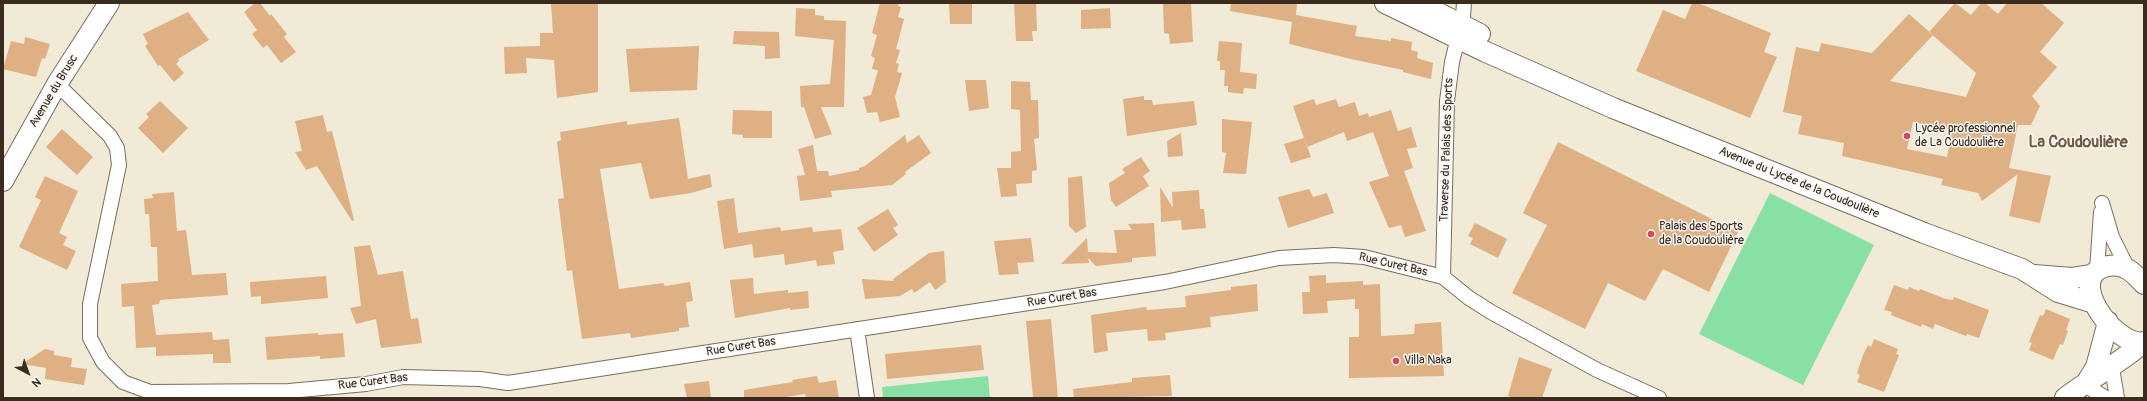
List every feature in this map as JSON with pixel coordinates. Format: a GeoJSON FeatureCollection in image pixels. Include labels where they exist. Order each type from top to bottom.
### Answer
{"type":"FeatureCollection","features":[{"type":"Feature","properties":{"kind":"street","name":"Avenue du Brusc"},"geometry":{"type":"LineString","coordinates":[[3,181],[57,84],[109,3]]}},
{"type":"Feature","properties":{"kind":"street","name":"Avenue du Lycée de la Coudoulière"},"geometry":{"type":"LineString","coordinates":[[1385,3],[1459,31],[1492,40],[1566,86],[1704,145],[2034,275],[2058,292],[2094,303]]}},
{"type":"Feature","properties":{"kind":"street","name":"Avenue du Lycée de la Coudoulière"},"geometry":{"type":"LineString","coordinates":[[1419,3],[1459,31]]}},
{"type":"Feature","properties":{"kind":"street"},"geometry":{"type":"LineString","coordinates":[[1459,31],[1464,3]]}},
{"type":"Feature","properties":{"kind":"street","name":"Traverse du Palais des Sports"},"geometry":{"type":"LineString","coordinates":[[1443,277],[1447,101],[1452,62],[1459,31]]}},
{"type":"Feature","properties":{"kind":"street","name":"Rue Curet Bas"},"geometry":{"type":"LineString","coordinates":[[57,84],[110,136],[117,148],[119,165],[90,304],[90,338],[103,362],[123,382],[150,392],[289,391],[366,384],[403,377],[480,379],[508,383],[1165,282],[1279,258],[1334,255],[1364,256],[1443,277],[1468,298],[1498,315],[1597,370],[1659,398]]}},
{"type":"Feature","properties":{"kind":"street"},"geometry":{"type":"LineString","coordinates":[[2143,342],[2127,339],[2108,322],[2094,303],[2090,293],[2102,203],[2112,237],[2127,268],[2144,284]]}},
{"type":"Feature","properties":{"kind":"street","name":"Avenue du Lycée de la Coudoulière"},"geometry":{"type":"LineString","coordinates":[[2034,275],[2072,278],[2115,265],[2127,268]]}},
{"type":"Feature","properties":{"kind":"street"},"geometry":{"type":"LineString","coordinates":[[2078,390],[2096,367],[2108,322]]}},
{"type":"Feature","properties":{"kind":"street"},"geometry":{"type":"LineString","coordinates":[[857,329],[867,398]]}},
{"type":"Feature","properties":{"kind":"street"},"geometry":{"type":"LineString","coordinates":[[2078,390],[2112,368],[2143,342]]}},
{"type":"Feature","properties":{"kind":"street"},"geometry":{"type":"LineString","coordinates":[[2112,368],[2117,398]]}},
{"type":"Feature","properties":{"kind":"street"},"geometry":{"type":"LineString","coordinates":[[2078,390],[2106,398]]}},
{"type":"Feature","properties":{"kind":"green space"},"geometry":{"type":"Polygon","coordinates":[[[1770,193],[1874,245],[1803,385],[1699,334],[1770,193]]]}},
{"type":"Feature","properties":{"kind":"green space"},"geometry":{"type":"Polygon","coordinates":[[[988,376],[990,398],[883,398],[882,387],[988,376]]]}},
{"type":"Feature","properties":{"kind":"building"},"geometry":{"type":"Polygon","coordinates":[[[255,3],[260,3],[270,16],[271,14],[287,34],[284,37],[296,52],[281,63],[267,45],[263,48],[252,34],[257,30],[244,12],[255,3]]]}},
{"type":"Feature","properties":{"kind":"building"},"geometry":{"type":"Polygon","coordinates":[[[551,3],[598,3],[598,92],[557,98],[554,60],[526,58],[527,73],[505,74],[504,47],[540,46],[540,33],[553,33],[551,3]]]}},
{"type":"Feature","properties":{"kind":"building"},"geometry":{"type":"Polygon","coordinates":[[[880,3],[899,3],[898,6],[901,7],[898,17],[904,19],[896,49],[900,50],[896,63],[899,64],[897,72],[902,73],[895,97],[900,117],[880,122],[877,112],[867,113],[863,97],[871,95],[878,70],[872,69],[875,58],[871,56],[877,35],[872,33],[880,3]]]}},
{"type":"Feature","properties":{"kind":"building"},"geometry":{"type":"Polygon","coordinates":[[[949,3],[972,3],[972,24],[950,24],[949,3]]]}},
{"type":"Feature","properties":{"kind":"building"},"geometry":{"type":"Polygon","coordinates":[[[1014,3],[1036,3],[1037,31],[1032,31],[1033,41],[1016,41],[1014,3]]]}},
{"type":"Feature","properties":{"kind":"building"},"geometry":{"type":"Polygon","coordinates":[[[1163,3],[1191,3],[1193,42],[1170,44],[1169,34],[1164,33],[1163,3]]]}},
{"type":"Feature","properties":{"kind":"building"},"geometry":{"type":"Polygon","coordinates":[[[1231,3],[1297,3],[1296,15],[1357,26],[1355,36],[1391,41],[1391,38],[1412,42],[1411,50],[1418,52],[1417,58],[1433,63],[1431,79],[1403,72],[1403,70],[1289,44],[1292,22],[1230,11],[1231,3]]]}},
{"type":"Feature","properties":{"kind":"building"},"geometry":{"type":"Polygon","coordinates":[[[1692,3],[1698,3],[1771,33],[1764,52],[1777,57],[1750,118],[1636,71],[1663,10],[1685,19],[1692,3]]]}},
{"type":"Feature","properties":{"kind":"building"},"geometry":{"type":"Polygon","coordinates":[[[1955,3],[1971,15],[1981,3],[1985,3],[1998,14],[2007,3],[2041,3],[2064,23],[2040,52],[2057,67],[2032,96],[2040,106],[2031,125],[2018,125],[2009,168],[2051,176],[2040,223],[2009,216],[2018,174],[1982,201],[1978,193],[1941,185],[1943,179],[1842,156],[1844,143],[1798,134],[1802,116],[1783,112],[1796,47],[1819,52],[1821,43],[1872,53],[1909,14],[1929,32],[1955,3]],[[1933,35],[1890,81],[1966,97],[1976,73],[1933,35]],[[1913,122],[1907,149],[1947,157],[1952,131],[1913,122]]]}},
{"type":"Feature","properties":{"kind":"building"},"geometry":{"type":"Polygon","coordinates":[[[796,8],[815,9],[815,15],[824,16],[824,20],[846,21],[844,107],[821,107],[832,134],[815,139],[804,107],[801,107],[800,86],[830,84],[834,40],[795,36],[796,8]]]}},
{"type":"Feature","properties":{"kind":"building"},"geometry":{"type":"Polygon","coordinates":[[[1110,8],[1111,28],[1081,29],[1081,10],[1110,8]]]}},
{"type":"Feature","properties":{"kind":"building"},"geometry":{"type":"Polygon","coordinates":[[[188,12],[209,40],[178,59],[179,61],[176,64],[184,73],[174,82],[160,65],[158,66],[145,46],[148,44],[143,34],[188,12]]]}},
{"type":"Feature","properties":{"kind":"building"},"geometry":{"type":"Polygon","coordinates":[[[734,31],[779,32],[780,58],[765,59],[765,46],[733,44],[734,31]]]}},
{"type":"Feature","properties":{"kind":"building"},"geometry":{"type":"Polygon","coordinates":[[[25,37],[50,44],[45,59],[42,58],[36,77],[3,69],[11,41],[24,44],[25,37]]]}},
{"type":"Feature","properties":{"kind":"building"},"geometry":{"type":"Polygon","coordinates":[[[1219,41],[1242,43],[1240,72],[1257,74],[1256,89],[1244,88],[1243,94],[1228,92],[1228,86],[1224,86],[1225,70],[1220,70],[1220,61],[1217,61],[1219,41]]]}},
{"type":"Feature","properties":{"kind":"building"},"geometry":{"type":"Polygon","coordinates":[[[699,46],[697,90],[630,92],[626,49],[699,46]]]}},
{"type":"Feature","properties":{"kind":"building"},"geometry":{"type":"Polygon","coordinates":[[[965,80],[986,80],[989,108],[969,111],[965,80]]]}},
{"type":"Feature","properties":{"kind":"building"},"geometry":{"type":"Polygon","coordinates":[[[1011,81],[1030,82],[1031,100],[1038,100],[1039,138],[1034,139],[1037,170],[1032,171],[1032,183],[1016,184],[1017,196],[1001,197],[997,168],[1011,168],[1011,152],[1021,151],[1020,110],[1011,109],[1011,81]]]}},
{"type":"Feature","properties":{"kind":"building"},"geometry":{"type":"Polygon","coordinates":[[[1144,96],[1144,100],[1152,100],[1153,105],[1194,101],[1197,125],[1127,136],[1123,99],[1144,96]]]}},
{"type":"Feature","properties":{"kind":"building"},"geometry":{"type":"Polygon","coordinates":[[[1314,99],[1316,105],[1336,99],[1339,107],[1355,102],[1359,116],[1368,113],[1369,117],[1391,110],[1398,131],[1411,127],[1417,147],[1407,149],[1413,168],[1404,171],[1426,231],[1405,237],[1401,225],[1389,228],[1369,182],[1389,176],[1373,132],[1347,141],[1344,132],[1307,147],[1293,106],[1314,99]]]}},
{"type":"Feature","properties":{"kind":"building"},"geometry":{"type":"Polygon","coordinates":[[[160,101],[188,128],[163,153],[138,128],[149,117],[146,114],[160,101]]]}},
{"type":"Feature","properties":{"kind":"building"},"geometry":{"type":"Polygon","coordinates":[[[733,110],[772,111],[772,138],[743,138],[743,135],[732,134],[733,110]]]}},
{"type":"Feature","properties":{"kind":"building"},"geometry":{"type":"Polygon","coordinates":[[[323,115],[327,132],[332,131],[354,220],[352,221],[317,166],[306,170],[295,152],[302,151],[295,121],[323,115]]]}},
{"type":"Feature","properties":{"kind":"building"},"geometry":{"type":"Polygon","coordinates":[[[679,118],[688,179],[710,174],[712,187],[691,193],[650,199],[641,163],[600,169],[619,289],[663,283],[665,286],[690,282],[693,301],[686,302],[689,327],[679,328],[679,331],[631,338],[630,333],[582,339],[572,270],[567,271],[558,199],[564,198],[557,142],[561,140],[560,132],[627,121],[627,125],[679,118]]]}},
{"type":"Feature","properties":{"kind":"building"},"geometry":{"type":"Polygon","coordinates":[[[1222,119],[1252,122],[1246,174],[1223,173],[1226,153],[1222,152],[1222,119]]]}},
{"type":"Feature","properties":{"kind":"building"},"geometry":{"type":"Polygon","coordinates":[[[62,129],[93,157],[77,175],[46,147],[62,129]]]}},
{"type":"Feature","properties":{"kind":"building"},"geometry":{"type":"Polygon","coordinates":[[[1181,133],[1183,156],[1168,157],[1167,141],[1181,133]]]}},
{"type":"Feature","properties":{"kind":"building"},"geometry":{"type":"Polygon","coordinates":[[[905,135],[907,143],[919,135],[931,153],[905,172],[906,174],[892,185],[831,191],[832,197],[800,201],[797,176],[805,175],[798,149],[813,145],[817,171],[828,171],[829,176],[859,170],[859,168],[865,166],[905,135]]]}},
{"type":"Feature","properties":{"kind":"building"},"geometry":{"type":"Polygon","coordinates":[[[1304,138],[1311,157],[1291,163],[1284,144],[1304,138]]]}},
{"type":"Feature","properties":{"kind":"building","name":"Palais des Sports de la Coudoulière"},"geometry":{"type":"Polygon","coordinates":[[[1558,142],[1738,232],[1709,292],[1663,269],[1645,301],[1608,283],[1585,329],[1512,293],[1547,225],[1523,213],[1558,142]]]}},
{"type":"Feature","properties":{"kind":"building"},"geometry":{"type":"Polygon","coordinates":[[[1141,157],[1150,171],[1143,176],[1149,186],[1116,207],[1111,200],[1109,183],[1125,173],[1122,169],[1141,157]]]}},
{"type":"Feature","properties":{"kind":"building"},"geometry":{"type":"Polygon","coordinates":[[[45,176],[78,191],[59,233],[67,237],[63,245],[76,251],[67,270],[19,247],[41,200],[35,197],[45,176]]]}},
{"type":"Feature","properties":{"kind":"building"},"geometry":{"type":"Polygon","coordinates":[[[1082,176],[1086,227],[1076,233],[1069,226],[1068,178],[1082,176]]]}},
{"type":"Feature","properties":{"kind":"building"},"geometry":{"type":"Polygon","coordinates":[[[1160,187],[1173,208],[1172,192],[1199,190],[1200,209],[1204,209],[1206,228],[1182,230],[1181,220],[1161,222],[1160,187]]]}},
{"type":"Feature","properties":{"kind":"building"},"geometry":{"type":"Polygon","coordinates":[[[1309,189],[1313,197],[1327,193],[1334,213],[1288,228],[1278,197],[1309,189]]]}},
{"type":"Feature","properties":{"kind":"building"},"geometry":{"type":"Polygon","coordinates":[[[174,192],[177,231],[186,230],[192,275],[226,273],[228,295],[160,300],[159,304],[152,305],[156,335],[212,332],[213,340],[229,339],[231,363],[213,363],[213,354],[156,356],[156,347],[136,348],[134,306],[122,307],[121,284],[158,281],[157,247],[151,247],[149,214],[145,214],[144,199],[153,198],[152,194],[174,192]]]}},
{"type":"Feature","properties":{"kind":"building"},"geometry":{"type":"Polygon","coordinates":[[[734,198],[738,233],[780,227],[781,231],[812,227],[813,232],[841,229],[844,250],[833,252],[835,264],[817,266],[816,260],[785,265],[784,254],[754,258],[752,244],[724,249],[717,201],[734,198]]]}},
{"type":"Feature","properties":{"kind":"building"},"geometry":{"type":"Polygon","coordinates":[[[888,209],[898,225],[893,228],[898,235],[874,252],[857,228],[888,209]]]}},
{"type":"Feature","properties":{"kind":"building"},"geometry":{"type":"Polygon","coordinates":[[[1154,223],[1156,256],[1132,258],[1132,262],[1096,266],[1088,258],[1089,263],[1061,264],[1087,238],[1088,252],[1117,253],[1114,230],[1132,230],[1128,224],[1154,223]]]}},
{"type":"Feature","properties":{"kind":"building"},"geometry":{"type":"Polygon","coordinates":[[[1475,223],[1507,239],[1498,258],[1470,244],[1473,238],[1468,236],[1475,223]]]}},
{"type":"Feature","properties":{"kind":"building"},"geometry":{"type":"Polygon","coordinates":[[[1031,238],[1034,262],[1017,263],[1019,274],[999,275],[994,241],[1031,238]]]}},
{"type":"Feature","properties":{"kind":"building"},"geometry":{"type":"Polygon","coordinates":[[[370,245],[378,275],[403,271],[411,319],[418,318],[422,343],[381,348],[376,319],[356,324],[350,308],[361,306],[354,247],[370,245]]]}},
{"type":"Feature","properties":{"kind":"building"},"geometry":{"type":"Polygon","coordinates":[[[944,251],[946,282],[935,290],[930,282],[914,293],[912,289],[900,296],[865,299],[862,279],[894,281],[893,279],[929,253],[944,251]]]}},
{"type":"Feature","properties":{"kind":"building","name":"Villa Naka"},"geometry":{"type":"Polygon","coordinates":[[[1326,275],[1326,283],[1363,281],[1363,285],[1380,284],[1381,336],[1414,334],[1415,324],[1441,322],[1444,376],[1349,378],[1349,337],[1359,337],[1359,309],[1355,309],[1355,299],[1327,301],[1328,313],[1303,314],[1302,292],[1310,292],[1309,276],[1326,275]]]}},
{"type":"Feature","properties":{"kind":"building"},"geometry":{"type":"Polygon","coordinates":[[[326,276],[328,298],[261,304],[261,296],[251,297],[250,282],[326,276]]]}},
{"type":"Feature","properties":{"kind":"building"},"geometry":{"type":"Polygon","coordinates":[[[753,278],[754,294],[788,290],[788,293],[808,291],[809,308],[790,310],[790,308],[735,318],[730,280],[753,278]]]}},
{"type":"Feature","properties":{"kind":"building"},"geometry":{"type":"Polygon","coordinates":[[[1257,284],[1258,311],[1210,317],[1211,327],[1165,333],[1166,340],[1148,341],[1147,329],[1106,333],[1108,351],[1094,353],[1091,315],[1146,307],[1147,310],[1186,307],[1185,296],[1231,290],[1231,287],[1257,284]]]}},
{"type":"Feature","properties":{"kind":"building"},"geometry":{"type":"Polygon","coordinates":[[[1894,285],[1908,290],[1909,287],[1919,291],[1920,289],[1946,299],[1953,300],[1954,297],[1989,310],[1979,338],[1967,334],[1966,336],[1935,324],[1933,329],[1922,324],[1921,327],[1891,315],[1892,312],[1884,310],[1894,285]]]}},
{"type":"Feature","properties":{"kind":"building"},"geometry":{"type":"Polygon","coordinates":[[[2046,309],[2070,319],[2063,345],[2060,344],[2053,360],[2029,350],[2032,343],[2029,342],[2040,315],[2043,316],[2046,309]]]}},
{"type":"Feature","properties":{"kind":"building"},"geometry":{"type":"Polygon","coordinates":[[[1051,319],[1058,398],[1033,398],[1026,321],[1051,319]]]}},
{"type":"Feature","properties":{"kind":"building"},"geometry":{"type":"Polygon","coordinates":[[[318,333],[318,335],[343,333],[345,357],[320,359],[320,356],[267,360],[265,337],[318,333]]]}},
{"type":"Feature","properties":{"kind":"building"},"geometry":{"type":"Polygon","coordinates":[[[1874,339],[1898,349],[1896,354],[1899,355],[1884,392],[1857,382],[1860,375],[1857,373],[1863,355],[1868,345],[1871,347],[1874,339]]]}},
{"type":"Feature","properties":{"kind":"building"},"geometry":{"type":"Polygon","coordinates":[[[981,345],[984,370],[887,379],[885,354],[981,345]]]}},
{"type":"Feature","properties":{"kind":"building"},"geometry":{"type":"Polygon","coordinates":[[[45,349],[54,351],[54,355],[72,358],[71,367],[87,369],[84,385],[45,379],[46,368],[22,364],[45,349]]]}},
{"type":"Feature","properties":{"kind":"building"},"geometry":{"type":"Polygon","coordinates":[[[1519,357],[1552,369],[1542,398],[1514,398],[1508,396],[1519,357]]]}},
{"type":"Feature","properties":{"kind":"building"},"geometry":{"type":"Polygon","coordinates":[[[1170,375],[1172,396],[1074,398],[1073,389],[1132,382],[1132,378],[1170,375]]]}},
{"type":"Feature","properties":{"kind":"building"},"geometry":{"type":"Polygon","coordinates":[[[817,376],[819,383],[836,380],[839,398],[806,398],[805,394],[780,398],[744,398],[744,390],[793,382],[792,380],[817,376]]]}},
{"type":"Feature","properties":{"kind":"building"},"geometry":{"type":"Polygon","coordinates":[[[709,381],[711,398],[687,398],[684,384],[709,381]]]}},
{"type":"Feature","properties":{"kind":"place","name":"Lycée professionnel de La Coudoulière"},"geometry":{"type":"Point","coordinates":[1907,136]}},
{"type":"Feature","properties":{"kind":"place","name":"Palais des Sports de la Coudoulière"},"geometry":{"type":"Point","coordinates":[1651,234]}},
{"type":"Feature","properties":{"kind":"place","name":"Villa Naka"},"geometry":{"type":"Point","coordinates":[1396,361]}},
{"type":"Feature","properties":{"kind":"district","name":"La Coudoulière"},"geometry":{"type":"Point","coordinates":[2078,143]}}]}
